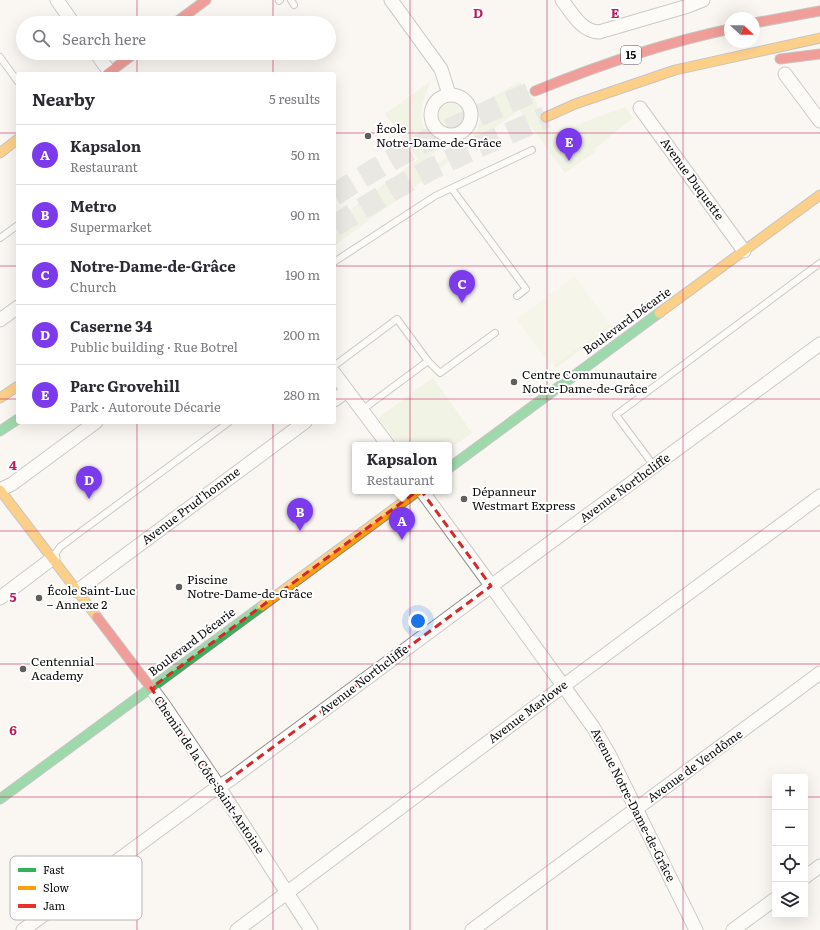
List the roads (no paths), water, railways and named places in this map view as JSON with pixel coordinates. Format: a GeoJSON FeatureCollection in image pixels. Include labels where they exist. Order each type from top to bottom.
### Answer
{"type":"FeatureCollection","features":[{"type":"Feature","properties":{"kind":"main road"},"geometry":{"type":"LineString","coordinates":[[184,16],[206,0]]}},
{"type":"Feature","properties":{"kind":"main road"},"geometry":{"type":"LineString","coordinates":[[760,19],[781,9]]}},
{"type":"Feature","properties":{"kind":"main road"},"geometry":{"type":"LineString","coordinates":[[760,21],[820,11]]}},
{"type":"Feature","properties":{"kind":"main road","name":"15"},"geometry":{"type":"LineString","coordinates":[[535,91],[575,75],[657,47],[724,30]]}},
{"type":"Feature","properties":{"kind":"main road","name":"15"},"geometry":{"type":"LineString","coordinates":[[546,117],[620,88],[675,70],[820,38]]}},
{"type":"Feature","properties":{"kind":"main road"},"geometry":{"type":"LineString","coordinates":[[774,59],[820,54]]}},
{"type":"Feature","properties":{"kind":"main road"},"geometry":{"type":"LineString","coordinates":[[110,72],[126,60]]}},
{"type":"Feature","properties":{"kind":"main road"},"geometry":{"type":"LineString","coordinates":[[675,70],[752,62]]}},
{"type":"Feature","properties":{"kind":"main road"},"geometry":{"type":"LineString","coordinates":[[0,153],[16,141]]}},
{"type":"Feature","properties":{"kind":"main road","name":"Boulevard Décarie"},"geometry":{"type":"LineString","coordinates":[[452,466],[820,195]]}},
{"type":"Feature","properties":{"kind":"main road"},"geometry":{"type":"LineString","coordinates":[[0,392],[16,383]]}},
{"type":"Feature","properties":{"kind":"main road"},"geometry":{"type":"LineString","coordinates":[[0,398],[16,387]]}},
{"type":"Feature","properties":{"kind":"main road"},"geometry":{"type":"LineString","coordinates":[[0,431],[16,420]]}},
{"type":"Feature","properties":{"kind":"main road","name":"Chemin de la Côte-Saint-Antoine"},"geometry":{"type":"LineString","coordinates":[[0,490],[151,688]]}},
{"type":"Feature","properties":{"kind":"main road","name":"Boulevard Décarie"},"geometry":{"type":"LineString","coordinates":[[0,799],[414,494]]}},
{"type":"Feature","properties":{"kind":"street"},"geometry":{"type":"LineString","coordinates":[[56,0],[68,16]]}},
{"type":"Feature","properties":{"kind":"street"},"geometry":{"type":"LineString","coordinates":[[391,0],[441,68],[449,94]]}},
{"type":"Feature","properties":{"kind":"street"},"geometry":{"type":"LineString","coordinates":[[562,0],[581,25],[596,32],[602,32],[688,6],[702,0]]}},
{"type":"Feature","properties":{"kind":"street"},"geometry":{"type":"LineString","coordinates":[[101,60],[108,72]]}},
{"type":"Feature","properties":{"kind":"street"},"geometry":{"type":"LineString","coordinates":[[785,74],[820,121]]}},
{"type":"Feature","properties":{"kind":"street","name":"Avenue Duquette"},"geometry":{"type":"LineString","coordinates":[[640,108],[744,251]]}},
{"type":"Feature","properties":{"kind":"street"},"geometry":{"type":"LineString","coordinates":[[0,320],[16,308]]}},
{"type":"Feature","properties":{"kind":"street","name":"Avenue Northcliffe"},"geometry":{"type":"LineString","coordinates":[[124,856],[201,799],[237,775],[820,344]]}},
{"type":"Feature","properties":{"kind":"street"},"geometry":{"type":"LineString","coordinates":[[336,376],[386,442]]}},
{"type":"Feature","properties":{"kind":"street"},"geometry":{"type":"LineString","coordinates":[[336,398],[347,390]]}},
{"type":"Feature","properties":{"kind":"street"},"geometry":{"type":"LineString","coordinates":[[0,490],[12,484],[93,424]]}},
{"type":"Feature","properties":{"kind":"street","name":"Avenue Prud'homme"},"geometry":{"type":"LineString","coordinates":[[77,591],[302,424]]}},
{"type":"Feature","properties":{"kind":"street","name":"Avenue Notre-Dame-de-Grâce"},"geometry":{"type":"LineString","coordinates":[[424,494],[593,727],[601,740],[696,930]]}},
{"type":"Feature","properties":{"kind":"street","name":"Avenue Marlowe"},"geometry":{"type":"LineString","coordinates":[[238,930],[820,496]]}},
{"type":"Feature","properties":{"kind":"street"},"geometry":{"type":"LineString","coordinates":[[0,598],[53,558]]}},
{"type":"Feature","properties":{"kind":"street","name":"Avenue de Vendôme"},"geometry":{"type":"LineString","coordinates":[[472,930],[820,674]]}},
{"type":"Feature","properties":{"kind":"street","name":"Chemin de la Côte-Saint-Antoine"},"geometry":{"type":"LineString","coordinates":[[151,688],[219,787],[312,930]]}},
{"type":"Feature","properties":{"kind":"street"},"geometry":{"type":"LineString","coordinates":[[808,875],[820,866]]}},
{"type":"Feature","properties":{"kind":"street"},"geometry":{"type":"LineString","coordinates":[[733,930],[772,901]]}},
{"type":"Feature","properties":{"kind":"street","name":"Avenue Northcliffe"},"geometry":{"type":"LineString","coordinates":[[23,930],[37,920]]}},
{"type":"Feature","properties":{"kind":"lane"},"geometry":{"type":"LineString","coordinates":[[0,57],[3,66],[16,80]]}},
{"type":"Feature","properties":{"kind":"lane"},"geometry":{"type":"LineString","coordinates":[[336,261],[427,201],[532,150]]}},
{"type":"Feature","properties":{"kind":"lane"},"geometry":{"type":"LineString","coordinates":[[452,189],[526,289],[517,296]]}},
{"type":"Feature","properties":{"kind":"lane"},"geometry":{"type":"LineString","coordinates":[[0,238],[16,226]]}},
{"type":"Feature","properties":{"kind":"lane"},"geometry":{"type":"LineString","coordinates":[[654,466],[616,415],[820,263]]}},
{"type":"Feature","properties":{"kind":"lane"},"geometry":{"type":"LineString","coordinates":[[336,365],[397,319],[428,362],[440,373],[495,333]]}},
{"type":"Feature","properties":{"kind":"lane"},"geometry":{"type":"LineString","coordinates":[[362,410],[428,362]]}},
{"type":"Feature","properties":{"kind":"lane"},"geometry":{"type":"LineString","coordinates":[[53,558],[60,547],[226,424]]}},
{"type":"Feature","properties":{"kind":"tunnel"},"geometry":{"type":"LineString","coordinates":[[336,194],[366,175],[433,138],[535,91]]}},
{"type":"Feature","properties":{"kind":"tunnel"},"geometry":{"type":"LineString","coordinates":[[336,225],[388,193],[441,164],[546,117]]}},
{"type":"Feature","properties":{"kind":"place","name":"École Notre-Dame-de-Grâce"},"geometry":{"type":"Point","coordinates":[368,136]}},
{"type":"Feature","properties":{"kind":"place","name":"Parc Grovehill"},"geometry":{"type":"Point","coordinates":[569,161]}},
{"type":"Feature","properties":{"kind":"place","name":"Notre-Dame-de-Grâce"},"geometry":{"type":"Point","coordinates":[462,303]}},
{"type":"Feature","properties":{"kind":"place","name":"Centre Communautaire Notre-Dame-de-Grâce"},"geometry":{"type":"Point","coordinates":[514,382]}},
{"type":"Feature","properties":{"kind":"place","name":"Caserne 34"},"geometry":{"type":"Point","coordinates":[89,499]}},
{"type":"Feature","properties":{"kind":"place","name":"Dépanneur Westmart Express"},"geometry":{"type":"Point","coordinates":[464,499]}},
{"type":"Feature","properties":{"kind":"place","name":"Metro"},"geometry":{"type":"Point","coordinates":[300,531]}},
{"type":"Feature","properties":{"kind":"place","name":"Kapsalon"},"geometry":{"type":"Point","coordinates":[402,540]}},
{"type":"Feature","properties":{"kind":"place","name":"Piscine Notre-Dame-de-Grâce"},"geometry":{"type":"Point","coordinates":[179,587]}},
{"type":"Feature","properties":{"kind":"place","name":"École Saint-Luc – Annexe 2"},"geometry":{"type":"Point","coordinates":[39,598]}},
{"type":"Feature","properties":{"kind":"place","name":"Centennial Academy"},"geometry":{"type":"Point","coordinates":[23,669]}}]}
